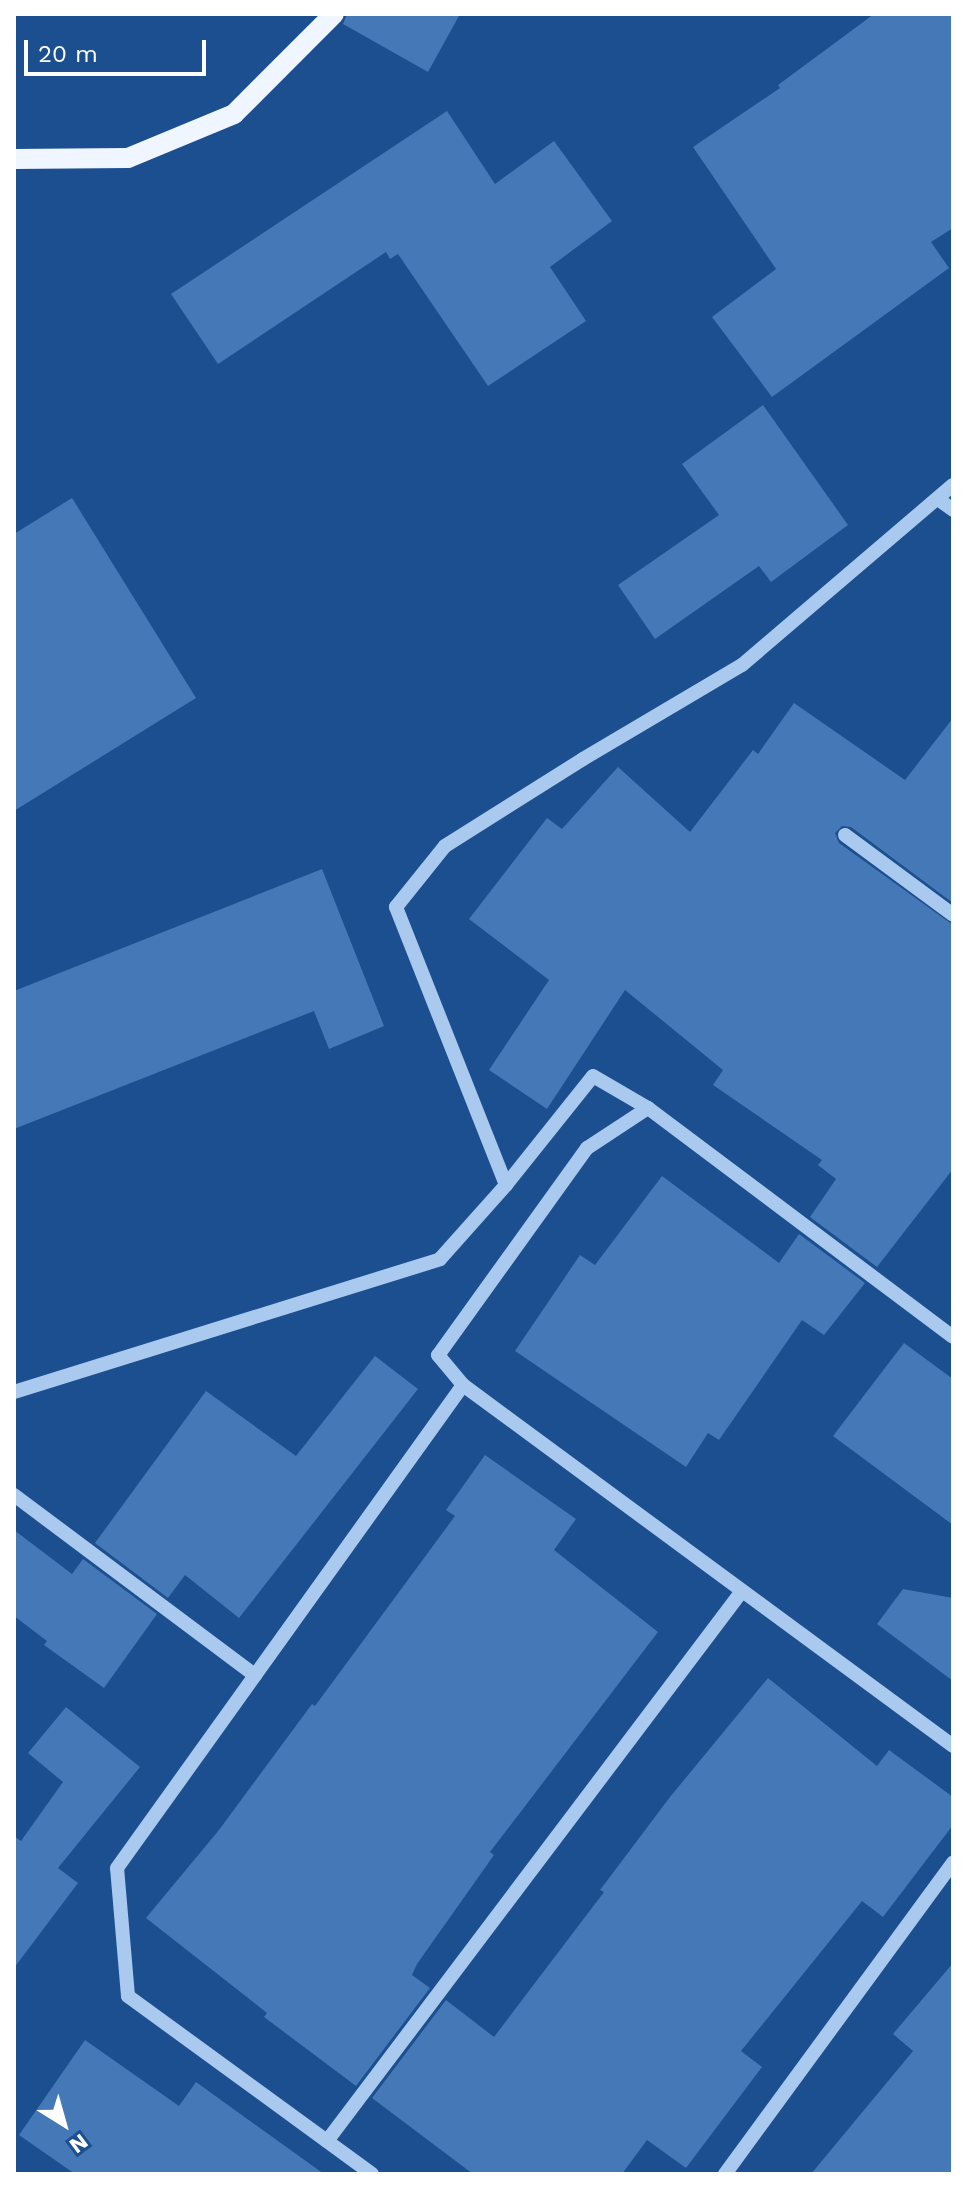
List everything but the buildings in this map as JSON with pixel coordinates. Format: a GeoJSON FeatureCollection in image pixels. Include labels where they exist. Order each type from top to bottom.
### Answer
{"type":"FeatureCollection","features":[{"type":"Feature","properties":{"kind":"main road"},"geometry":{"type":"LineString","coordinates":[[14,159],[128,158],[234,114],[334,14]]}},
{"type":"Feature","properties":{"kind":"street"},"geometry":{"type":"LineString","coordinates":[[506,1185],[396,907],[445,846],[583,759],[742,665],[953,485]]}},
{"type":"Feature","properties":{"kind":"street"},"geometry":{"type":"LineString","coordinates":[[938,499],[953,510]]}},
{"type":"Feature","properties":{"kind":"street"},"geometry":{"type":"LineString","coordinates":[[845,835],[953,915]]}},
{"type":"Feature","properties":{"kind":"street"},"geometry":{"type":"LineString","coordinates":[[14,1392],[440,1259],[506,1185],[593,1076],[648,1108],[953,1337]]}},
{"type":"Feature","properties":{"kind":"street"},"geometry":{"type":"LineString","coordinates":[[648,1108],[587,1148],[438,1355],[463,1385],[953,1746]]}},
{"type":"Feature","properties":{"kind":"street"},"geometry":{"type":"LineString","coordinates":[[372,2174],[128,1996],[117,1868],[463,1385]]}},
{"type":"Feature","properties":{"kind":"street"},"geometry":{"type":"LineString","coordinates":[[14,1495],[255,1675]]}},
{"type":"Feature","properties":{"kind":"street"},"geometry":{"type":"LineString","coordinates":[[327,2141],[742,1591]]}},
{"type":"Feature","properties":{"kind":"street"},"geometry":{"type":"LineString","coordinates":[[725,2174],[953,1862]]}}]}
